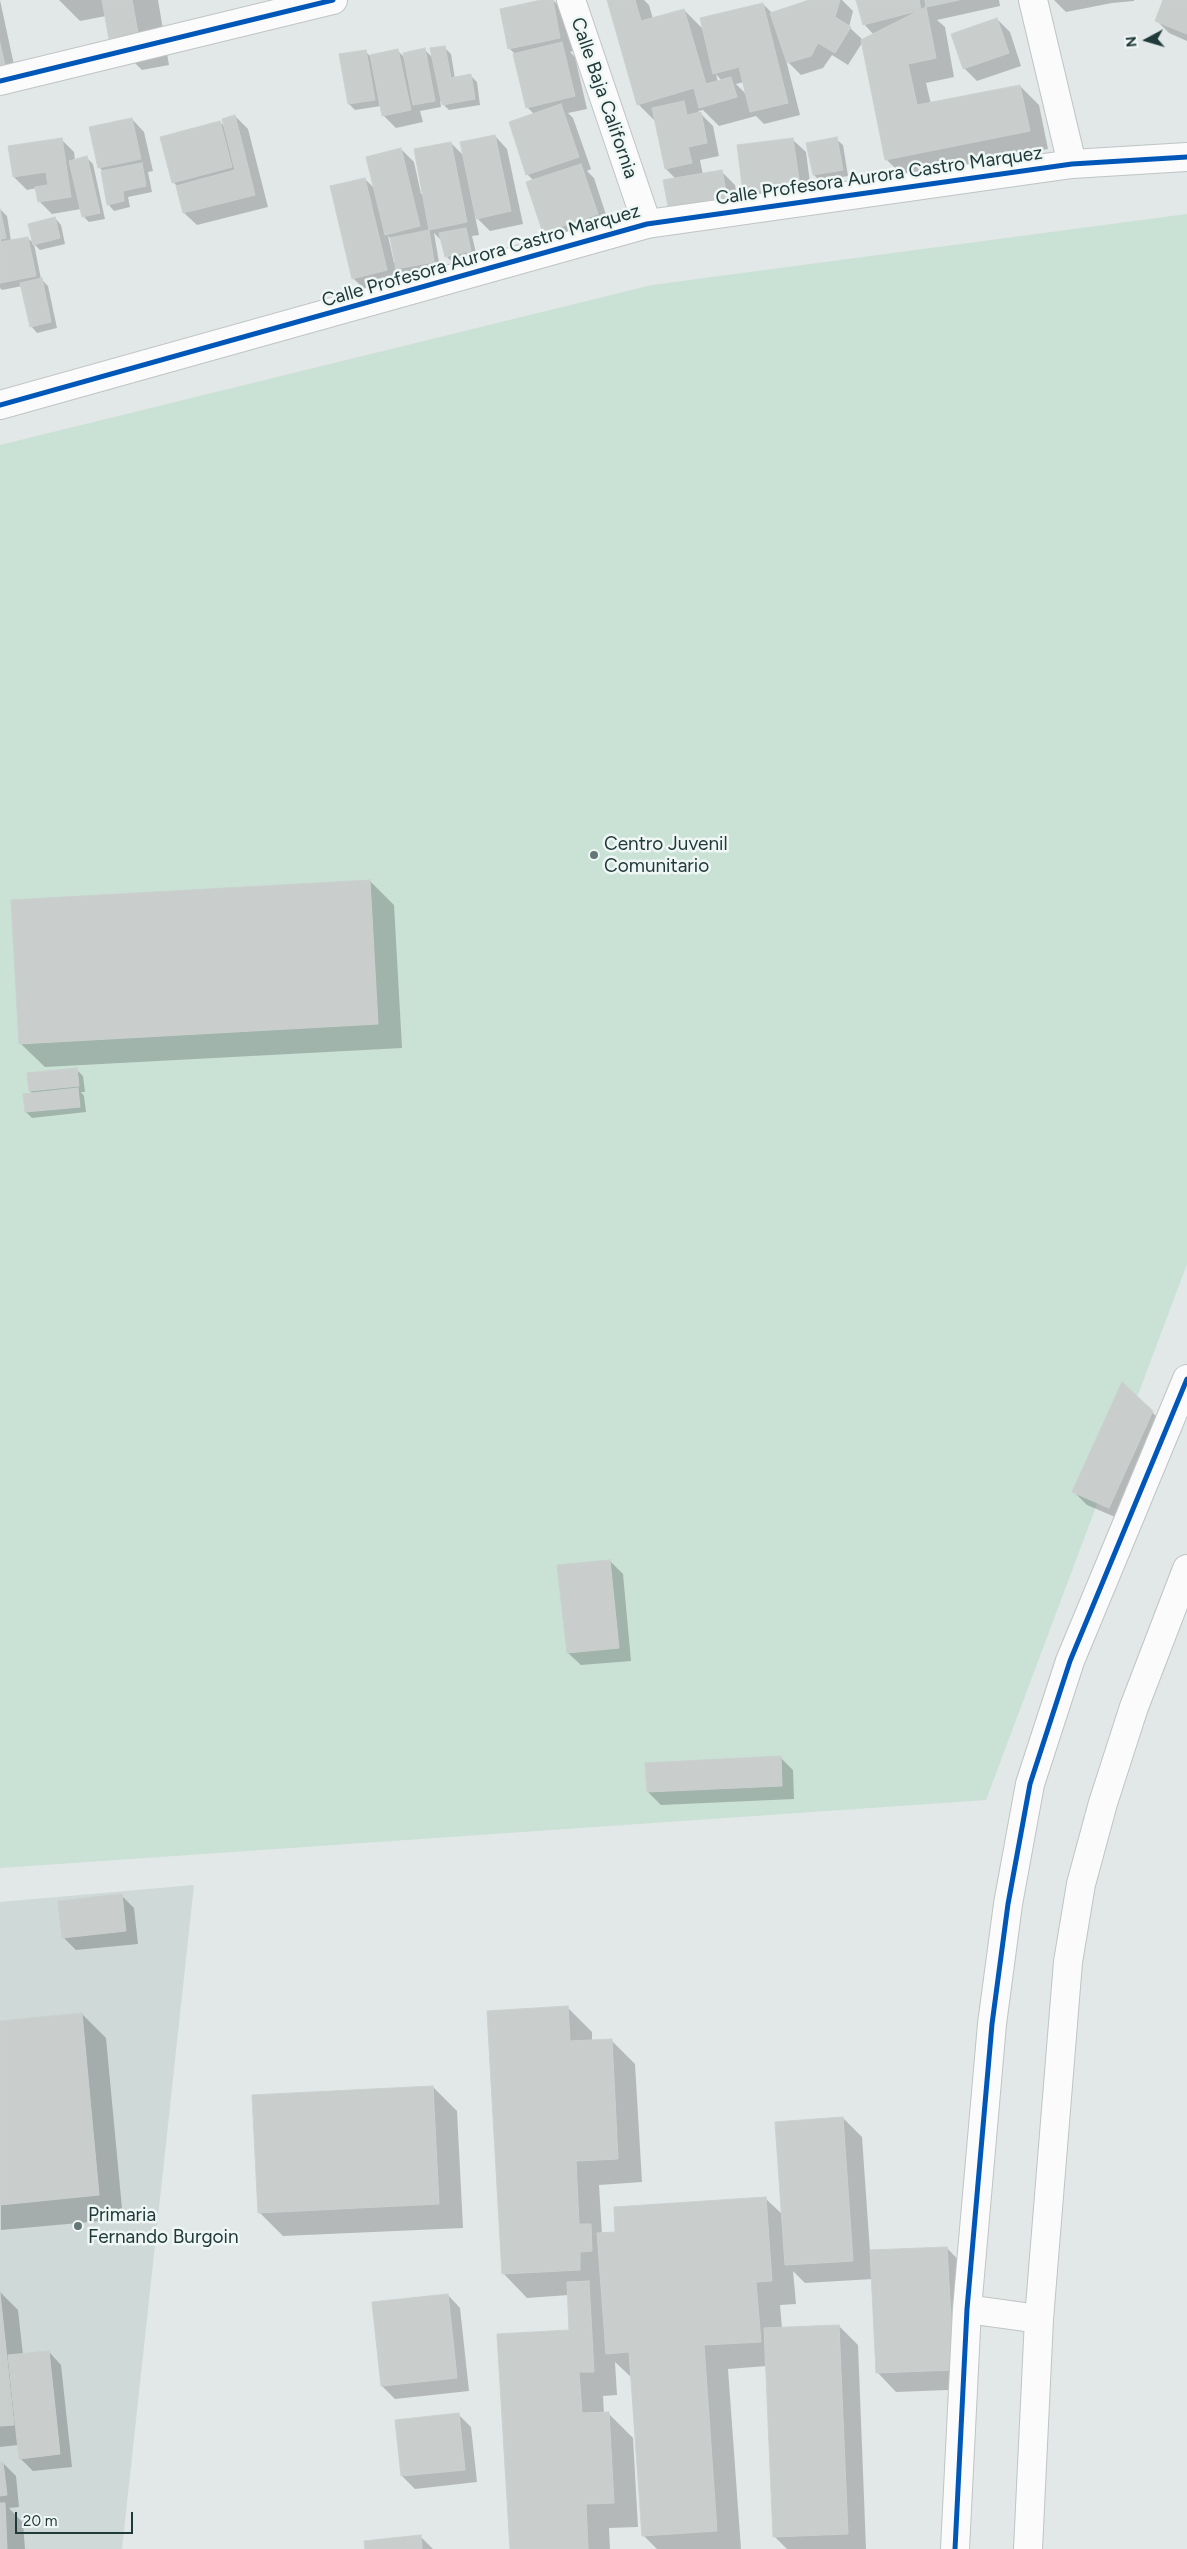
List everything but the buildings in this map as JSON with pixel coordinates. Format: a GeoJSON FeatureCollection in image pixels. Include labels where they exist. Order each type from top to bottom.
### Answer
{"type":"FeatureCollection","features":[{"type":"Feature","properties":{"kind":"street"},"geometry":{"type":"LineString","coordinates":[[0,81],[333,0]]}},
{"type":"Feature","properties":{"kind":"street","name":"Calle Baja California"},"geometry":{"type":"LineString","coordinates":[[571,0],[647,224]]}},
{"type":"Feature","properties":{"kind":"street"},"geometry":{"type":"LineString","coordinates":[[1033,0],[1072,164]]}},
{"type":"Feature","properties":{"kind":"street","name":"Calle Profesora Aurora Castro Marquez"},"geometry":{"type":"LineString","coordinates":[[0,405],[647,224],[1072,164],[1187,157]]}},
{"type":"Feature","properties":{"kind":"street"},"geometry":{"type":"LineString","coordinates":[[955,2549],[967,2309],[992,2024],[1008,1904],[1030,1784],[1070,1661],[1185,1391]]}},
{"type":"Feature","properties":{"kind":"street"},"geometry":{"type":"LineString","coordinates":[[1028,2549],[1040,2320],[1068,1962],[1081,1884],[1103,1803],[1134,1707],[1187,1569]]}},
{"type":"Feature","properties":{"kind":"street"},"geometry":{"type":"LineString","coordinates":[[967,2309],[1040,2320]]}},
{"type":"Feature","properties":{"kind":"shaded area","name":"Primaria Fernando Burgoin"},"geometry":{"type":"Polygon","coordinates":[[[194,1885],[122,2549],[0,2549],[0,1902],[194,1885]]]}},
{"type":"Feature","properties":{"kind":"green space","name":"Centro Juvenil Comunitario"},"geometry":{"type":"Polygon","coordinates":[[[1187,214],[1187,1264],[986,1800],[0,1868],[0,445],[652,285],[1187,214]]]}},
{"type":"Feature","properties":{"kind":"cycle path"},"geometry":{"type":"LineString","coordinates":[[0,81],[333,0]]}},
{"type":"Feature","properties":{"kind":"cycle path"},"geometry":{"type":"LineString","coordinates":[[0,405],[647,224],[1072,164],[1187,157]]}},
{"type":"Feature","properties":{"kind":"cycle path"},"geometry":{"type":"LineString","coordinates":[[955,2549],[967,2309],[992,2024],[1008,1904],[1030,1784],[1070,1661],[1187,1379]]}},
{"type":"Feature","properties":{"kind":"place","name":"Centro Juvenil Comunitario"},"geometry":{"type":"Point","coordinates":[594,855]}},
{"type":"Feature","properties":{"kind":"place","name":"Primaria Fernando Burgoin"},"geometry":{"type":"Point","coordinates":[78,2226]}}]}
